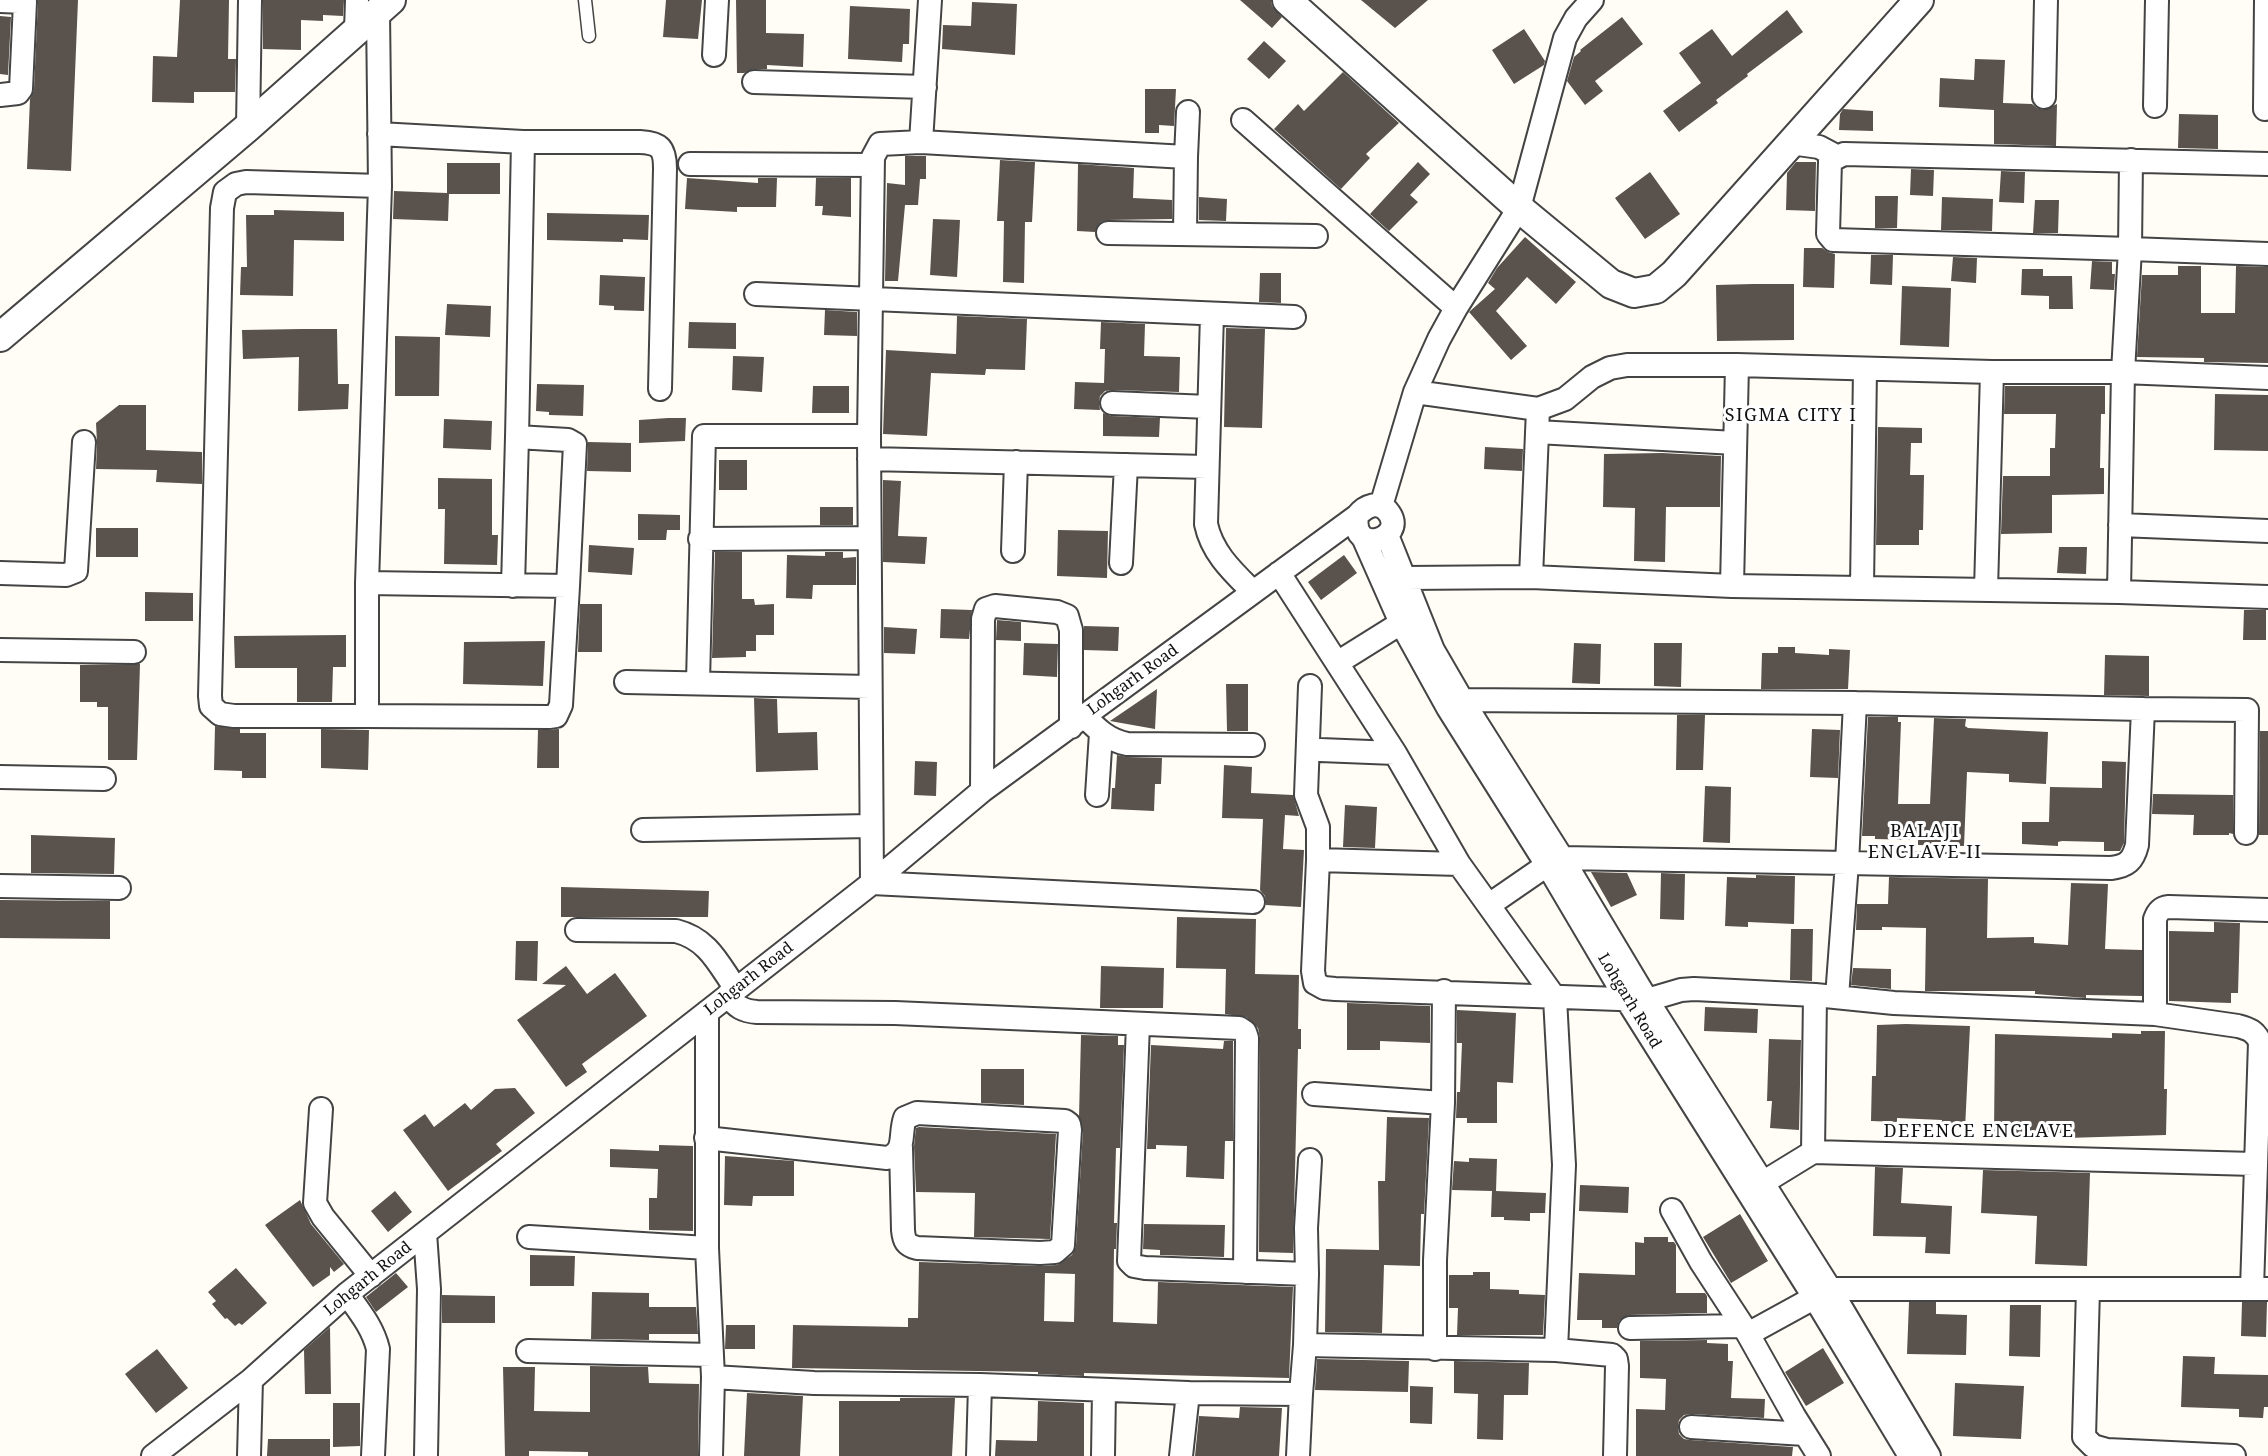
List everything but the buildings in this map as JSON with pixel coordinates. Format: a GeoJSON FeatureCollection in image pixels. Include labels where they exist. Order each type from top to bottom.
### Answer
{"type":"FeatureCollection","features":[{"type":"Feature","properties":{"kind":"street"},"geometry":{"type":"LineString","coordinates":[[248,127],[250,0]]}},
{"type":"Feature","properties":{"kind":"street"},"geometry":{"type":"LineString","coordinates":[[714,55],[717,0]]}},
{"type":"Feature","properties":{"kind":"street"},"geometry":{"type":"LineString","coordinates":[[921,142],[930,0]]}},
{"type":"Feature","properties":{"kind":"street"},"geometry":{"type":"LineString","coordinates":[[1287,0],[1519,208],[1611,284],[1634,292],[1656,289],[1674,274],[1919,0]]}},
{"type":"Feature","properties":{"kind":"street"},"geometry":{"type":"LineString","coordinates":[[1381,506],[1415,392],[1456,308],[1519,208],[1565,38],[1576,18],[1592,0]]}},
{"type":"Feature","properties":{"kind":"street"},"geometry":{"type":"LineString","coordinates":[[2044,97],[2046,0]]}},
{"type":"Feature","properties":{"kind":"street"},"geometry":{"type":"LineString","coordinates":[[2155,106],[2157,0]]}},
{"type":"Feature","properties":{"kind":"street"},"geometry":{"type":"LineString","coordinates":[[2265,109],[2266,0]]}},
{"type":"Feature","properties":{"kind":"street"},"geometry":{"type":"LineString","coordinates":[[0,1],[25,1],[21,89],[18,93],[0,95]]}},
{"type":"Feature","properties":{"kind":"street"},"geometry":{"type":"LineString","coordinates":[[0,337],[248,127],[356,31],[375,4]]}},
{"type":"Feature","properties":{"kind":"street"},"geometry":{"type":"LineString","coordinates":[[367,716],[367,583],[380,186],[375,4]]}},
{"type":"Feature","properties":{"kind":"street"},"geometry":{"type":"LineString","coordinates":[[754,82],[925,87]]}},
{"type":"Feature","properties":{"kind":"street"},"geometry":{"type":"LineString","coordinates":[[1185,234],[1188,112]]}},
{"type":"Feature","properties":{"kind":"street"},"geometry":{"type":"LineString","coordinates":[[1243,120],[1456,308]]}},
{"type":"Feature","properties":{"kind":"street"},"geometry":{"type":"LineString","coordinates":[[379,134],[523,142],[640,142],[653,143],[661,148],[665,157],[665,169],[660,389]]}},
{"type":"Feature","properties":{"kind":"street"},"geometry":{"type":"LineString","coordinates":[[513,586],[523,142]]}},
{"type":"Feature","properties":{"kind":"street"},"geometry":{"type":"LineString","coordinates":[[1186,157],[921,142],[880,144],[875,150],[872,165],[868,436],[872,883],[1253,902]]}},
{"type":"Feature","properties":{"kind":"street"},"geometry":{"type":"LineString","coordinates":[[1791,143],[1819,147],[1836,156]]}},
{"type":"Feature","properties":{"kind":"street"},"geometry":{"type":"LineString","coordinates":[[2268,164],[1844,154],[1830,161],[1828,234],[1833,240],[2268,254]]}},
{"type":"Feature","properties":{"kind":"street"},"geometry":{"type":"LineString","coordinates":[[2119,592],[2123,372],[2130,249],[2131,160]]}},
{"type":"Feature","properties":{"kind":"street"},"geometry":{"type":"LineString","coordinates":[[690,164],[872,165]]}},
{"type":"Feature","properties":{"kind":"street"},"geometry":{"type":"LineString","coordinates":[[380,186],[246,182],[236,184],[225,192],[222,208],[211,706],[220,714],[556,716],[562,697],[575,444],[568,440],[517,437]]}},
{"type":"Feature","properties":{"kind":"street"},"geometry":{"type":"LineString","coordinates":[[1108,233],[1316,236]]}},
{"type":"Feature","properties":{"kind":"street"},"geometry":{"type":"LineString","coordinates":[[756,294],[870,297],[1294,317]]}},
{"type":"Feature","properties":{"kind":"street"},"geometry":{"type":"LineString","coordinates":[[1212,314],[1206,524],[1209,538],[1227,566],[1253,592]]}},
{"type":"Feature","properties":{"kind":"street"},"geometry":{"type":"LineString","coordinates":[[1415,392],[1538,409],[1565,399],[1592,377],[1610,368],[1627,365],[1737,365],[1992,372],[2123,372],[2268,378]]}},
{"type":"Feature","properties":{"kind":"street"},"geometry":{"type":"LineString","coordinates":[[1732,586],[1737,365]]}},
{"type":"Feature","properties":{"kind":"street"},"geometry":{"type":"LineString","coordinates":[[1862,587],[1865,369]]}},
{"type":"Feature","properties":{"kind":"street"},"geometry":{"type":"LineString","coordinates":[[1986,590],[1992,372]]}},
{"type":"Feature","properties":{"kind":"street"},"geometry":{"type":"LineString","coordinates":[[1112,404],[1209,407]]}},
{"type":"Feature","properties":{"kind":"street"},"geometry":{"type":"LineString","coordinates":[[1532,577],[1538,409]]}},
{"type":"Feature","properties":{"kind":"street"},"geometry":{"type":"LineString","coordinates":[[1537,432],[1735,443]]}},
{"type":"Feature","properties":{"kind":"street"},"geometry":{"type":"LineString","coordinates":[[698,682],[704,436],[868,436]]}},
{"type":"Feature","properties":{"kind":"street"},"geometry":{"type":"LineString","coordinates":[[0,573],[66,575],[76,571],[84,442]]}},
{"type":"Feature","properties":{"kind":"street"},"geometry":{"type":"LineString","coordinates":[[869,459],[1207,467]]}},
{"type":"Feature","properties":{"kind":"street"},"geometry":{"type":"LineString","coordinates":[[1013,551],[1016,462]]}},
{"type":"Feature","properties":{"kind":"street"},"geometry":{"type":"LineString","coordinates":[[1121,563],[1126,465]]}},
{"type":"Feature","properties":{"kind":"street"},"geometry":{"type":"LineString","coordinates":[[1388,536],[1377,541],[1360,527],[1363,509],[1371,505],[1381,506],[1390,513],[1392,525],[1388,536],[1394,581],[1433,650],[1455,704],[1856,703],[2258,710],[2247,833]]}},
{"type":"Feature","properties":{"kind":"street"},"geometry":{"type":"LineString","coordinates":[[2120,525],[2268,531]]}},
{"type":"Feature","properties":{"kind":"street","name":"Lohgarh Road"},"geometry":{"type":"LineString","coordinates":[[153,1456],[251,1380],[347,1294],[872,883],[982,792],[1278,573],[1360,527],[1394,581],[1401,623],[1554,861],[1637,1000],[1822,1293],[1910,1456]]}},
{"type":"Feature","properties":{"kind":"street"},"geometry":{"type":"LineString","coordinates":[[700,539],[869,538]]}},
{"type":"Feature","properties":{"kind":"street"},"geometry":{"type":"LineString","coordinates":[[1278,573],[1395,753],[1459,864],[1555,998],[1564,1165],[1556,1350]]}},
{"type":"Feature","properties":{"kind":"street"},"geometry":{"type":"LineString","coordinates":[[1394,581],[1532,577],[1732,586],[2119,592],[2268,597]]}},
{"type":"Feature","properties":{"kind":"street"},"geometry":{"type":"LineString","coordinates":[[367,583],[568,586]]}},
{"type":"Feature","properties":{"kind":"street"},"geometry":{"type":"LineString","coordinates":[[982,792],[983,619],[986,609],[995,606],[1057,612],[1067,616],[1071,622],[1078,722],[1114,741],[1127,744],[1252,745]]}},
{"type":"Feature","properties":{"kind":"street"},"geometry":{"type":"LineString","coordinates":[[1337,663],[1401,623]]}},
{"type":"Feature","properties":{"kind":"street"},"geometry":{"type":"LineString","coordinates":[[0,650],[134,652]]}},
{"type":"Feature","properties":{"kind":"street"},"geometry":{"type":"LineString","coordinates":[[626,682],[870,687]]}},
{"type":"Feature","properties":{"kind":"street"},"geometry":{"type":"LineString","coordinates":[[1311,686],[1305,795],[1318,827],[1313,970],[1315,983],[1324,988],[1637,1000],[1694,989],[1815,994],[1894,1003],[2155,1014],[2238,1026],[2256,1034],[2260,1042],[2254,1164],[2260,1289],[1822,1293],[1745,1330],[1630,1328]]}},
{"type":"Feature","properties":{"kind":"street"},"geometry":{"type":"LineString","coordinates":[[1837,997],[1856,703]]}},
{"type":"Feature","properties":{"kind":"street"},"geometry":{"type":"LineString","coordinates":[[1489,905],[1554,861],[2111,868],[2125,866],[2134,857],[2137,845],[2143,709]]}},
{"type":"Feature","properties":{"kind":"street"},"geometry":{"type":"LineString","coordinates":[[1096,795],[1101,733]]}},
{"type":"Feature","properties":{"kind":"street"},"geometry":{"type":"LineString","coordinates":[[1320,750],[1395,753]]}},
{"type":"Feature","properties":{"kind":"street"},"geometry":{"type":"LineString","coordinates":[[0,777],[104,779]]}},
{"type":"Feature","properties":{"kind":"street"},"geometry":{"type":"LineString","coordinates":[[643,830],[871,826]]}},
{"type":"Feature","properties":{"kind":"street"},"geometry":{"type":"LineString","coordinates":[[1318,860],[1459,864]]}},
{"type":"Feature","properties":{"kind":"street"},"geometry":{"type":"LineString","coordinates":[[0,886],[119,888]]}},
{"type":"Feature","properties":{"kind":"street"},"geometry":{"type":"LineString","coordinates":[[2155,1014],[2156,919],[2163,908],[2268,910]]}},
{"type":"Feature","properties":{"kind":"street"},"geometry":{"type":"LineString","coordinates":[[578,930],[676,930],[690,934],[706,947],[732,992],[735,1005],[745,1011],[895,1013],[1230,1027],[1245,1032],[1245,1272]]}},
{"type":"Feature","properties":{"kind":"street"},"geometry":{"type":"LineString","coordinates":[[1435,1349],[1435,1260],[1443,1102],[1444,991]]}},
{"type":"Feature","properties":{"kind":"street"},"geometry":{"type":"LineString","coordinates":[[1813,1152],[1815,994]]}},
{"type":"Feature","properties":{"kind":"street"},"geometry":{"type":"LineString","coordinates":[[707,1012],[707,1248],[713,1377],[711,1456]]}},
{"type":"Feature","properties":{"kind":"street"},"geometry":{"type":"LineString","coordinates":[[1138,1024],[1129,1261],[1134,1266],[1146,1268],[1307,1274]]}},
{"type":"Feature","properties":{"kind":"street"},"geometry":{"type":"LineString","coordinates":[[1314,1094],[1443,1102]]}},
{"type":"Feature","properties":{"kind":"street"},"geometry":{"type":"LineString","coordinates":[[321,1109],[315,1203],[323,1217],[371,1276]]}},
{"type":"Feature","properties":{"kind":"street"},"geometry":{"type":"LineString","coordinates":[[706,1138],[887,1158],[894,1156],[901,1148],[905,1118],[917,1113],[1065,1121],[1069,1124],[1070,1130],[1063,1245],[1055,1252],[1040,1253],[917,1248],[909,1245],[904,1240],[903,1230],[901,1148]]}},
{"type":"Feature","properties":{"kind":"street"},"geometry":{"type":"LineString","coordinates":[[1755,1187],[1813,1152],[2254,1164]]}},
{"type":"Feature","properties":{"kind":"street"},"geometry":{"type":"LineString","coordinates":[[1298,1456],[1305,1345],[1306,1228],[1310,1160]]}},
{"type":"Feature","properties":{"kind":"street"},"geometry":{"type":"LineString","coordinates":[[1672,1210],[1819,1456]]}},
{"type":"Feature","properties":{"kind":"street"},"geometry":{"type":"LineString","coordinates":[[425,1233],[429,1311],[426,1456]]}},
{"type":"Feature","properties":{"kind":"street"},"geometry":{"type":"LineString","coordinates":[[530,1238],[707,1248]]}},
{"type":"Feature","properties":{"kind":"street"},"geometry":{"type":"LineString","coordinates":[[2088,1289],[2084,1437],[2093,1446],[2107,1450],[2234,1456]]}},
{"type":"Feature","properties":{"kind":"street"},"geometry":{"type":"LineString","coordinates":[[1822,1293],[1929,1456]]}},
{"type":"Feature","properties":{"kind":"street"},"geometry":{"type":"LineString","coordinates":[[347,1294],[375,1336],[378,1349],[373,1456]]}},
{"type":"Feature","properties":{"kind":"street"},"geometry":{"type":"LineString","coordinates":[[1305,1345],[1556,1350],[1612,1355],[1616,1359],[1615,1456]]}},
{"type":"Feature","properties":{"kind":"street"},"geometry":{"type":"LineString","coordinates":[[528,1351],[712,1355]]}},
{"type":"Feature","properties":{"kind":"street"},"geometry":{"type":"LineString","coordinates":[[713,1377],[814,1383],[1301,1394]]}},
{"type":"Feature","properties":{"kind":"street"},"geometry":{"type":"LineString","coordinates":[[249,1456],[251,1380]]}},
{"type":"Feature","properties":{"kind":"street"},"geometry":{"type":"LineString","coordinates":[[978,1456],[980,1385]]}},
{"type":"Feature","properties":{"kind":"street"},"geometry":{"type":"LineString","coordinates":[[1103,1456],[1104,1390]]}},
{"type":"Feature","properties":{"kind":"street"},"geometry":{"type":"LineString","coordinates":[[1181,1456],[1188,1393]]}},
{"type":"Feature","properties":{"kind":"street"},"geometry":{"type":"LineString","coordinates":[[1691,1427],[1805,1434]]}},
{"type":"Feature","properties":{"kind":"lane"},"geometry":{"type":"LineString","coordinates":[[585,0],[589,36]]}},
{"type":"Feature","properties":{"kind":"district","name":"SIGMA CITY I"},"geometry":{"type":"Point","coordinates":[1791,416]}},
{"type":"Feature","properties":{"kind":"district","name":"BALAJI ENCLAVE II"},"geometry":{"type":"Point","coordinates":[1925,842]}},
{"type":"Feature","properties":{"kind":"district","name":"DEFENCE ENCLAVE"},"geometry":{"type":"Point","coordinates":[1979,1132]}}]}
